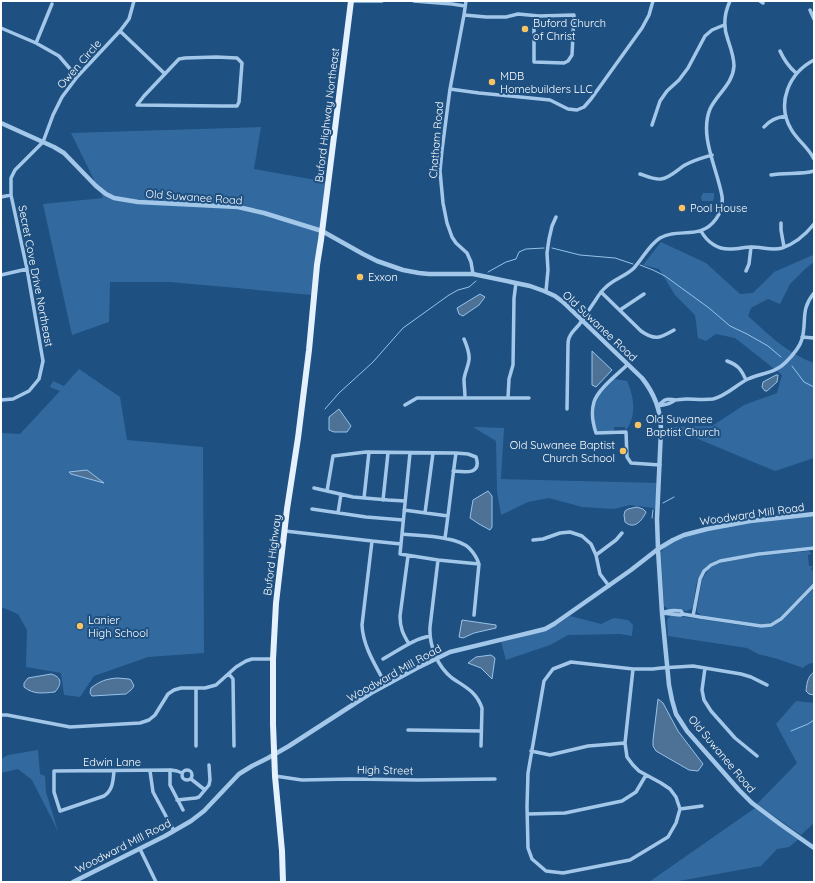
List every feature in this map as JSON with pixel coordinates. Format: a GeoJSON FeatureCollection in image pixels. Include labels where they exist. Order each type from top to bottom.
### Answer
{"type":"FeatureCollection","features":[{"type":"Feature","properties":{"kind":"main road","name":"Buford Highway Northeast"},"geometry":{"type":"LineString","coordinates":[[322,231],[351,1]]}},
{"type":"Feature","properties":{"kind":"main road","name":"Buford Highway"},"geometry":{"type":"LineString","coordinates":[[283,882],[282,851],[275,776],[273,724],[273,659],[276,603],[322,231]]}},
{"type":"Feature","properties":{"kind":"street","name":"Owen Circle"},"geometry":{"type":"LineString","coordinates":[[44,142],[53,115],[62,97],[77,77],[120,31],[129,18],[134,1]]}},
{"type":"Feature","properties":{"kind":"street"},"geometry":{"type":"LineString","coordinates":[[351,1],[382,1]]}},
{"type":"Feature","properties":{"kind":"street"},"geometry":{"type":"LineString","coordinates":[[414,1],[465,6]]}},
{"type":"Feature","properties":{"kind":"street","name":"Chatham Road"},"geometry":{"type":"LineString","coordinates":[[466,1],[450,89],[440,171],[443,203],[447,223],[452,237],[466,253],[471,262],[473,274]]}},
{"type":"Feature","properties":{"kind":"street"},"geometry":{"type":"LineString","coordinates":[[450,89],[550,100],[568,109],[577,110],[584,107],[642,28],[649,15],[653,1]]}},
{"type":"Feature","properties":{"kind":"street"},"geometry":{"type":"LineString","coordinates":[[567,409],[568,341],[571,334],[601,292],[605,287],[632,270],[653,244],[660,238],[672,234],[701,231],[715,220],[720,212],[722,205],[722,192],[712,155],[707,125],[708,115],[715,100],[729,82],[732,75],[733,54],[724,25],[726,11],[730,1]]}},
{"type":"Feature","properties":{"kind":"street"},"geometry":{"type":"LineString","coordinates":[[36,43],[52,4]]}},
{"type":"Feature","properties":{"kind":"street"},"geometry":{"type":"LineString","coordinates":[[810,10],[814,19]]}},
{"type":"Feature","properties":{"kind":"street"},"geometry":{"type":"LineString","coordinates":[[464,16],[506,17],[518,14],[539,16],[574,15],[572,55],[568,61],[564,63],[534,62],[534,21]]}},
{"type":"Feature","properties":{"kind":"street"},"geometry":{"type":"LineString","coordinates":[[652,125],[660,101],[688,68],[705,36],[712,30],[724,25]]}},
{"type":"Feature","properties":{"kind":"street"},"geometry":{"type":"LineString","coordinates":[[1,28],[36,43],[58,56],[77,77]]}},
{"type":"Feature","properties":{"kind":"street"},"geometry":{"type":"LineString","coordinates":[[120,31],[165,74]]}},
{"type":"Feature","properties":{"kind":"street"},"geometry":{"type":"LineString","coordinates":[[780,51],[784,60],[796,73]]}},
{"type":"Feature","properties":{"kind":"street"},"geometry":{"type":"LineString","coordinates":[[237,58],[242,63],[239,102],[237,106],[137,105],[165,74],[179,59],[237,58]]}},
{"type":"Feature","properties":{"kind":"street"},"geometry":{"type":"LineString","coordinates":[[814,60],[805,65],[796,73],[790,82],[785,101],[788,124],[814,159]]}},
{"type":"Feature","properties":{"kind":"street"},"geometry":{"type":"LineString","coordinates":[[764,127],[780,117],[786,116]]}},
{"type":"Feature","properties":{"kind":"street","name":"Old Suwanee Road"},"geometry":{"type":"LineString","coordinates":[[1,123],[44,142],[64,153],[96,186],[114,198],[138,202],[238,207],[264,213],[322,231],[372,258],[403,270],[429,274],[473,274],[546,291],[563,302],[646,383],[652,392],[657,406],[661,424],[657,519],[658,549],[667,668],[672,700],[676,714],[687,730],[752,803],[814,848]]}},
{"type":"Feature","properties":{"kind":"street","name":"Secret Cove Drive Northeast"},"geometry":{"type":"LineString","coordinates":[[1,400],[14,399],[29,391],[39,379],[43,361],[27,269],[11,195],[11,178],[15,170],[44,142]]}},
{"type":"Feature","properties":{"kind":"street"},"geometry":{"type":"LineString","coordinates":[[640,174],[660,180],[666,178],[694,160],[712,155]]}},
{"type":"Feature","properties":{"kind":"street"},"geometry":{"type":"LineString","coordinates":[[771,175],[814,171]]}},
{"type":"Feature","properties":{"kind":"street"},"geometry":{"type":"LineString","coordinates":[[1,197],[11,195]]}},
{"type":"Feature","properties":{"kind":"street"},"geometry":{"type":"LineString","coordinates":[[546,291],[548,270],[547,253],[552,226],[556,217]]}},
{"type":"Feature","properties":{"kind":"street"},"geometry":{"type":"LineString","coordinates":[[781,223],[784,247]]}},
{"type":"Feature","properties":{"kind":"street"},"geometry":{"type":"LineString","coordinates":[[701,231],[707,240],[721,248],[732,249],[751,247],[778,249],[791,244],[814,224]]}},
{"type":"Feature","properties":{"kind":"street"},"geometry":{"type":"LineString","coordinates":[[746,271],[749,264],[751,247]]}},
{"type":"Feature","properties":{"kind":"street"},"geometry":{"type":"LineString","coordinates":[[1,275],[27,269]]}},
{"type":"Feature","properties":{"kind":"street"},"geometry":{"type":"LineString","coordinates":[[508,398],[509,379],[513,365],[514,298],[516,283]]}},
{"type":"Feature","properties":{"kind":"street"},"geometry":{"type":"LineString","coordinates":[[601,292],[641,331],[650,337],[660,337],[674,330]]}},
{"type":"Feature","properties":{"kind":"street"},"geometry":{"type":"LineString","coordinates":[[657,406],[682,399],[715,398],[746,380],[771,372],[781,367],[799,346],[802,337],[805,308],[814,293]]}},
{"type":"Feature","properties":{"kind":"street"},"geometry":{"type":"LineString","coordinates":[[620,310],[644,294]]}},
{"type":"Feature","properties":{"kind":"street"},"geometry":{"type":"LineString","coordinates":[[802,337],[814,338]]}},
{"type":"Feature","properties":{"kind":"street"},"geometry":{"type":"LineString","coordinates":[[464,339],[469,350],[469,361],[464,379],[465,398]]}},
{"type":"Feature","properties":{"kind":"street"},"geometry":{"type":"LineString","coordinates":[[726,361],[739,367],[746,380]]}},
{"type":"Feature","properties":{"kind":"street"},"geometry":{"type":"LineString","coordinates":[[628,364],[599,393],[594,402],[593,424],[596,433],[626,432],[627,457],[631,463],[660,465]]}},
{"type":"Feature","properties":{"kind":"street"},"geometry":{"type":"LineString","coordinates":[[405,405],[417,398],[529,398]]}},
{"type":"Feature","properties":{"kind":"street"},"geometry":{"type":"LineString","coordinates":[[364,498],[369,452]]}},
{"type":"Feature","properties":{"kind":"street"},"geometry":{"type":"LineString","coordinates":[[327,491],[333,456],[369,452],[456,453],[468,454],[476,457],[478,463],[476,468],[471,472],[454,471]]}},
{"type":"Feature","properties":{"kind":"street"},"geometry":{"type":"LineString","coordinates":[[383,500],[388,453]]}},
{"type":"Feature","properties":{"kind":"street"},"geometry":{"type":"LineString","coordinates":[[410,453],[400,554],[479,564]]}},
{"type":"Feature","properties":{"kind":"street"},"geometry":{"type":"LineString","coordinates":[[425,513],[433,453]]}},
{"type":"Feature","properties":{"kind":"street"},"geometry":{"type":"LineString","coordinates":[[445,538],[456,453]]}},
{"type":"Feature","properties":{"kind":"street"},"geometry":{"type":"LineString","coordinates":[[314,488],[353,497],[405,501]]}},
{"type":"Feature","properties":{"kind":"street"},"geometry":{"type":"LineString","coordinates":[[338,513],[341,494]]}},
{"type":"Feature","properties":{"kind":"street"},"geometry":{"type":"LineString","coordinates":[[312,509],[366,517],[403,520]]}},
{"type":"Feature","properties":{"kind":"street"},"geometry":{"type":"LineString","coordinates":[[404,510],[448,516]]}},
{"type":"Feature","properties":{"kind":"street","name":"Woodward Mill Road"},"geometry":{"type":"LineString","coordinates":[[74,882],[140,849],[191,821],[204,811],[239,774],[274,755],[386,684],[436,658],[450,652],[545,629],[609,586],[658,549],[679,538],[701,530],[750,521],[814,514]]}},
{"type":"Feature","properties":{"kind":"street"},"geometry":{"type":"LineString","coordinates":[[285,531],[401,544]]}},
{"type":"Feature","properties":{"kind":"street"},"geometry":{"type":"LineString","coordinates":[[533,540],[570,532],[582,536],[591,544],[596,555],[600,574],[609,586]]}},
{"type":"Feature","properties":{"kind":"street"},"geometry":{"type":"LineString","coordinates":[[402,534],[456,540],[470,548],[479,564],[474,615]]}},
{"type":"Feature","properties":{"kind":"street"},"geometry":{"type":"LineString","coordinates":[[596,555],[622,534]]}},
{"type":"Feature","properties":{"kind":"street"},"geometry":{"type":"LineString","coordinates":[[372,541],[362,634],[373,661],[386,684]]}},
{"type":"Feature","properties":{"kind":"street"},"geometry":{"type":"LineString","coordinates":[[693,616],[700,579],[704,571],[712,564],[719,561],[759,554],[814,548]]}},
{"type":"Feature","properties":{"kind":"street"},"geometry":{"type":"LineString","coordinates":[[408,556],[400,624],[402,633],[409,644]]}},
{"type":"Feature","properties":{"kind":"street"},"geometry":{"type":"LineString","coordinates":[[438,560],[430,627],[431,644],[436,658],[446,673],[469,689],[478,699],[482,708],[481,746]]}},
{"type":"Feature","properties":{"kind":"street"},"geometry":{"type":"LineString","coordinates":[[662,613],[683,614],[756,626],[768,626],[783,618],[814,585]]}},
{"type":"Feature","properties":{"kind":"street"},"geometry":{"type":"LineString","coordinates":[[383,659],[409,644],[424,637],[430,636]]}},
{"type":"Feature","properties":{"kind":"street"},"geometry":{"type":"LineString","coordinates":[[1,715],[70,727],[150,720],[155,715],[168,694],[174,690],[181,688],[205,688],[216,685],[236,668],[252,659],[273,659]]}},
{"type":"Feature","properties":{"kind":"street"},"geometry":{"type":"LineString","coordinates":[[633,669],[624,743],[627,757],[632,765],[639,771],[670,789],[676,797],[680,809],[676,823],[668,837],[630,860],[563,873],[546,871],[532,859],[528,848],[528,772],[544,681],[553,669],[571,662],[633,669],[693,666],[741,674],[767,685]]}},
{"type":"Feature","properties":{"kind":"street"},"geometry":{"type":"LineString","coordinates":[[705,668],[702,690],[704,700],[711,711],[735,738],[757,756]]}},
{"type":"Feature","properties":{"kind":"street"},"geometry":{"type":"LineString","coordinates":[[229,674],[233,679],[234,746]]}},
{"type":"Feature","properties":{"kind":"street"},"geometry":{"type":"LineString","coordinates":[[196,688],[196,746]]}},
{"type":"Feature","properties":{"kind":"street"},"geometry":{"type":"LineString","coordinates":[[408,730],[482,731]]}},
{"type":"Feature","properties":{"kind":"street"},"geometry":{"type":"LineString","coordinates":[[531,751],[550,755],[588,746],[624,743]]}},
{"type":"Feature","properties":{"kind":"street"},"geometry":{"type":"LineString","coordinates":[[177,800],[199,797],[209,784],[209,765]]}},
{"type":"Feature","properties":{"kind":"street"},"geometry":{"type":"LineString","coordinates":[[170,770],[170,785],[183,810]]}},
{"type":"Feature","properties":{"kind":"street","name":"Edwin Lane"},"geometry":{"type":"LineString","coordinates":[[114,771],[112,786],[108,794],[60,811],[54,792],[54,771],[170,770],[182,773],[186,770],[192,775],[191,779]]}},
{"type":"Feature","properties":{"kind":"street"},"geometry":{"type":"LineString","coordinates":[[150,771],[153,792],[174,831]]}},
{"type":"Feature","properties":{"kind":"street","name":"Edwin Lane"},"geometry":{"type":"LineString","coordinates":[[182,773],[184,779],[191,779],[205,790]]}},
{"type":"Feature","properties":{"kind":"street"},"geometry":{"type":"LineString","coordinates":[[528,814],[565,813],[622,801],[636,792],[646,775]]}},
{"type":"Feature","properties":{"kind":"street","name":"High Street"},"geometry":{"type":"LineString","coordinates":[[275,776],[302,780],[495,779]]}},
{"type":"Feature","properties":{"kind":"street"},"geometry":{"type":"LineString","coordinates":[[680,809],[702,806]]}},
{"type":"Feature","properties":{"kind":"street"},"geometry":{"type":"LineString","coordinates":[[140,849],[156,882]]}},
{"type":"Feature","properties":{"kind":"shaded area"},"geometry":{"type":"Polygon","coordinates":[[[261,127],[254,169],[327,182],[312,295],[170,282],[110,282],[109,322],[72,335],[43,204],[103,198],[71,133],[261,127]]]}},
{"type":"Feature","properties":{"kind":"shaded area"},"geometry":{"type":"Polygon","coordinates":[[[703,193],[714,193],[713,201],[702,201],[701,197],[703,193]]]}},
{"type":"Feature","properties":{"kind":"shaded area"},"geometry":{"type":"Polygon","coordinates":[[[661,242],[706,263],[740,294],[753,293],[774,272],[813,255],[814,253],[814,262],[790,284],[780,304],[768,299],[751,308],[748,316],[787,349],[814,363],[814,458],[775,471],[691,436],[670,435],[671,427],[712,426],[744,405],[777,393],[782,375],[735,338],[716,334],[706,341],[698,338],[695,315],[675,295],[659,269],[643,265],[661,242]]]}},
{"type":"Feature","properties":{"kind":"shaded area"},"geometry":{"type":"Polygon","coordinates":[[[480,294],[485,297],[479,305],[463,316],[459,314],[457,308],[480,294]]]}},
{"type":"Feature","properties":{"kind":"shaded area"},"geometry":{"type":"Polygon","coordinates":[[[592,351],[612,370],[596,387],[592,385],[592,351]]]}},
{"type":"Feature","properties":{"kind":"shaded area"},"geometry":{"type":"Polygon","coordinates":[[[79,369],[120,397],[127,440],[203,447],[204,653],[148,657],[94,676],[80,697],[64,695],[61,673],[26,667],[27,630],[18,614],[1,607],[1,433],[20,434],[60,391],[50,387],[53,381],[64,386],[79,369]]]}},
{"type":"Feature","properties":{"kind":"shaded area"},"geometry":{"type":"Polygon","coordinates":[[[778,375],[777,382],[765,391],[762,387],[763,382],[778,375]]]}},
{"type":"Feature","properties":{"kind":"shaded area"},"geometry":{"type":"Polygon","coordinates":[[[614,379],[627,381],[633,399],[632,419],[626,430],[625,427],[614,427],[614,431],[598,432],[594,423],[595,404],[599,395],[614,379]]]}},
{"type":"Feature","properties":{"kind":"shaded area"},"geometry":{"type":"Polygon","coordinates":[[[339,409],[351,426],[347,432],[334,432],[329,430],[329,417],[339,409]]]}},
{"type":"Feature","properties":{"kind":"shaded area"},"geometry":{"type":"Polygon","coordinates":[[[473,427],[504,428],[501,479],[659,483],[659,512],[653,508],[630,505],[614,509],[582,507],[549,498],[528,502],[501,515],[497,492],[496,441],[473,427]]]}},
{"type":"Feature","properties":{"kind":"shaded area"},"geometry":{"type":"Polygon","coordinates":[[[87,470],[104,483],[71,474],[69,472],[87,470]]]}},
{"type":"Feature","properties":{"kind":"shaded area"},"geometry":{"type":"Polygon","coordinates":[[[488,491],[492,496],[492,527],[490,530],[470,518],[473,500],[488,491]]]}},
{"type":"Feature","properties":{"kind":"shaded area"},"geometry":{"type":"Polygon","coordinates":[[[637,507],[646,512],[640,521],[635,525],[628,524],[625,522],[625,511],[637,507]]]}},
{"type":"Feature","properties":{"kind":"shaded area"},"geometry":{"type":"Polygon","coordinates":[[[814,516],[814,546],[717,560],[704,568],[698,579],[693,607],[691,609],[687,611],[668,609],[664,606],[661,554],[668,545],[684,537],[730,526],[814,516]]]}},
{"type":"Feature","properties":{"kind":"shaded area"},"geometry":{"type":"Polygon","coordinates":[[[809,551],[811,554],[808,555],[809,566],[813,566],[811,569],[814,572],[814,582],[777,620],[766,624],[759,624],[701,615],[697,612],[702,580],[708,570],[714,565],[768,555],[809,551]]]}},
{"type":"Feature","properties":{"kind":"shaded area"},"geometry":{"type":"Polygon","coordinates":[[[814,588],[814,663],[808,664],[803,668],[758,654],[747,648],[668,636],[667,621],[672,615],[760,628],[773,626],[782,621],[814,588]]]}},
{"type":"Feature","properties":{"kind":"shaded area"},"geometry":{"type":"Polygon","coordinates":[[[570,616],[601,624],[614,618],[628,620],[633,625],[632,636],[620,634],[568,635],[550,645],[506,660],[501,642],[552,628],[570,616]]]}},
{"type":"Feature","properties":{"kind":"shaded area"},"geometry":{"type":"Polygon","coordinates":[[[462,620],[496,625],[496,628],[474,633],[463,638],[459,637],[462,620]]]}},
{"type":"Feature","properties":{"kind":"shaded area"},"geometry":{"type":"Polygon","coordinates":[[[491,655],[495,658],[492,679],[481,668],[468,663],[476,657],[491,655]]]}},
{"type":"Feature","properties":{"kind":"shaded area"},"geometry":{"type":"Polygon","coordinates":[[[814,672],[814,695],[809,694],[806,691],[809,678],[814,672]]]}},
{"type":"Feature","properties":{"kind":"shaded area"},"geometry":{"type":"Polygon","coordinates":[[[51,674],[55,675],[60,681],[60,684],[55,692],[35,692],[24,687],[24,683],[28,678],[51,674]]]}},
{"type":"Feature","properties":{"kind":"shaded area"},"geometry":{"type":"Polygon","coordinates":[[[117,678],[129,679],[134,686],[126,694],[92,696],[90,693],[91,688],[97,684],[106,680],[117,678]]]}},
{"type":"Feature","properties":{"kind":"shaded area"},"geometry":{"type":"Polygon","coordinates":[[[658,699],[663,703],[678,731],[703,764],[698,771],[689,770],[656,751],[653,746],[658,699]]]}},
{"type":"Feature","properties":{"kind":"shaded area"},"geometry":{"type":"Polygon","coordinates":[[[796,701],[814,703],[814,823],[801,835],[757,804],[797,763],[776,724],[796,701]]]}},
{"type":"Feature","properties":{"kind":"shaded area"},"geometry":{"type":"Polygon","coordinates":[[[38,750],[40,774],[45,776],[46,792],[58,831],[32,780],[18,769],[1,773],[1,759],[8,755],[38,750]]]}},
{"type":"Feature","properties":{"kind":"shaded area"},"geometry":{"type":"Polygon","coordinates":[[[755,808],[799,839],[789,847],[777,849],[761,866],[674,882],[649,882],[755,808]]]}},
{"type":"Feature","properties":{"kind":"waterway"},"geometry":{"type":"LineString","coordinates":[[488,272],[506,262],[516,259],[519,252],[526,249],[544,248]]}},
{"type":"Feature","properties":{"kind":"waterway"},"geometry":{"type":"LineString","coordinates":[[552,248],[580,255],[615,258],[633,264]]}},
{"type":"Feature","properties":{"kind":"waterway"},"geometry":{"type":"LineString","coordinates":[[640,265],[665,276],[709,308],[730,326],[768,346],[781,357]]}},
{"type":"Feature","properties":{"kind":"waterway"},"geometry":{"type":"LineString","coordinates":[[325,409],[339,393],[373,362],[403,328],[449,295],[458,290],[469,287],[476,281]]}},
{"type":"Feature","properties":{"kind":"waterway"},"geometry":{"type":"LineString","coordinates":[[792,366],[804,382],[814,387]]}},
{"type":"Feature","properties":{"kind":"waterway"},"geometry":{"type":"LineString","coordinates":[[663,503],[674,497]]}},
{"type":"Feature","properties":{"kind":"waterway"},"geometry":{"type":"LineString","coordinates":[[652,518],[653,510]]}},
{"type":"Feature","properties":{"kind":"waterway"},"geometry":{"type":"LineString","coordinates":[[791,731],[814,720]]}},
{"type":"Feature","properties":{"kind":"place","name":"Buford Church of Christ"},"geometry":{"type":"Point","coordinates":[525,29]}},
{"type":"Feature","properties":{"kind":"place","name":"MDB Homebuilders LLC"},"geometry":{"type":"Point","coordinates":[492,82]}},
{"type":"Feature","properties":{"kind":"place","name":"Pool House"},"geometry":{"type":"Point","coordinates":[682,208]}},
{"type":"Feature","properties":{"kind":"place","name":"Exxon"},"geometry":{"type":"Point","coordinates":[360,277]}},
{"type":"Feature","properties":{"kind":"place","name":"Old Suwanee Baptist Church"},"geometry":{"type":"Point","coordinates":[638,425]}},
{"type":"Feature","properties":{"kind":"place","name":"Old Suwanee Baptist Church School"},"geometry":{"type":"Point","coordinates":[623,451]}},
{"type":"Feature","properties":{"kind":"place","name":"Lanier High School"},"geometry":{"type":"Point","coordinates":[80,626]}}]}
